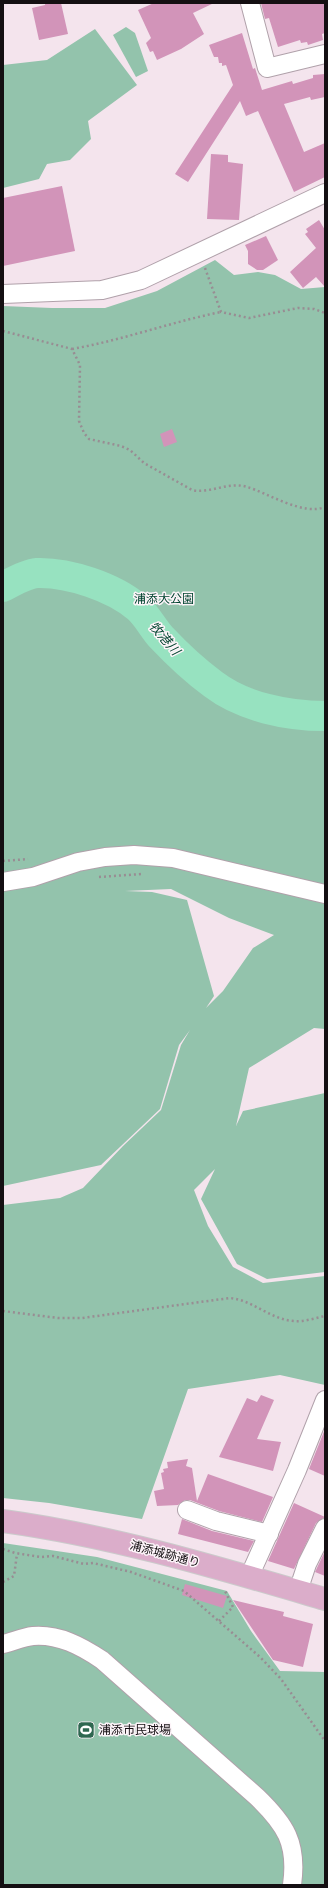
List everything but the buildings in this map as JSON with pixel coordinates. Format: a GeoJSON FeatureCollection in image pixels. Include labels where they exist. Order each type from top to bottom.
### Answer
{"type":"FeatureCollection","features":[{"type":"Feature","properties":{"kind":"main road","name":"浦添城跡通り"},"geometry":{"type":"LineString","coordinates":[[3,1520],[112,1540],[325,1599]]}},
{"type":"Feature","properties":{"kind":"street"},"geometry":{"type":"LineString","coordinates":[[250,3],[267,68],[325,54]]}},
{"type":"Feature","properties":{"kind":"street"},"geometry":{"type":"LineString","coordinates":[[3,294],[102,290],[141,280],[325,193]]}},
{"type":"Feature","properties":{"kind":"street"},"geometry":{"type":"LineString","coordinates":[[3,882],[33,877],[78,862],[105,856],[134,855],[173,858],[325,894]]}},
{"type":"Feature","properties":{"kind":"street"},"geometry":{"type":"LineString","coordinates":[[249,1577],[297,1470],[325,1400]]}},
{"type":"Feature","properties":{"kind":"street"},"geometry":{"type":"LineString","coordinates":[[187,1510],[216,1521],[269,1534]]}},
{"type":"Feature","properties":{"kind":"street"},"geometry":{"type":"LineString","coordinates":[[298,1591],[307,1564],[325,1528]]}},
{"type":"Feature","properties":{"kind":"street"},"geometry":{"type":"LineString","coordinates":[[3,1644],[32,1636],[55,1638],[82,1646],[102,1660],[257,1796],[277,1816],[288,1834],[293,1852],[292,1885]]}},
{"type":"Feature","properties":{"kind":"path"},"geometry":{"type":"LineString","coordinates":[[199,252],[221,312]]}},
{"type":"Feature","properties":{"kind":"path"},"geometry":{"type":"LineString","coordinates":[[3,331],[72,349],[103,344],[188,319],[221,312],[249,318],[298,308],[314,309],[325,313]]}},
{"type":"Feature","properties":{"kind":"path"},"geometry":{"type":"LineString","coordinates":[[72,349],[80,365],[79,421],[84,433],[89,439],[125,448],[144,463],[192,490],[201,492],[245,486],[307,510],[325,507]]}},
{"type":"Feature","properties":{"kind":"path"},"geometry":{"type":"LineString","coordinates":[[96,878],[145,874]]}},
{"type":"Feature","properties":{"kind":"path"},"geometry":{"type":"LineString","coordinates":[[3,1311],[58,1318],[82,1318],[230,1298],[246,1302],[290,1320],[299,1321],[325,1316]]}},
{"type":"Feature","properties":{"kind":"path"},"geometry":{"type":"LineString","coordinates":[[3,1549],[17,1554],[41,1557],[53,1556],[131,1572],[184,1591],[260,1657],[281,1679],[325,1741]]}},
{"type":"Feature","properties":{"kind":"path"},"geometry":{"type":"LineString","coordinates":[[3,1582],[14,1576],[17,1554]]}},
{"type":"Feature","properties":{"kind":"path"},"geometry":{"type":"LineString","coordinates":[[219,1620],[233,1607],[223,1586]]}},
{"type":"Feature","properties":{"kind":"green space"},"geometry":{"type":"Polygon","coordinates":[[[126,27],[135,33],[148,71],[136,77],[113,35],[126,27]]]}},
{"type":"Feature","properties":{"kind":"green space"},"geometry":{"type":"Polygon","coordinates":[[[95,29],[137,85],[88,121],[91,139],[70,160],[47,164],[39,179],[3,188],[3,65],[47,60],[95,29]]]}},
{"type":"Feature","properties":{"kind":"green space","name":"浦添大公園"},"geometry":{"type":"Polygon","coordinates":[[[215,260],[234,275],[258,272],[275,275],[301,289],[325,287],[325,1029],[314,1028],[249,1068],[236,1126],[243,1111],[325,1093],[325,1272],[267,1279],[237,1264],[201,1199],[215,1169],[194,1190],[208,1226],[233,1267],[263,1283],[325,1276],[325,1385],[280,1375],[188,1389],[142,1519],[49,1503],[3,1498],[3,1205],[60,1198],[83,1188],[123,1146],[161,1110],[181,1045],[190,1030],[179,1045],[160,1109],[101,1165],[3,1186],[3,306],[105,308],[157,291],[215,260]],[[171,889],[125,891],[152,892],[187,900],[214,996],[206,1008],[223,991],[253,948],[274,935],[229,918],[171,889]]]}},
{"type":"Feature","properties":{"kind":"green space"},"geometry":{"type":"Polygon","coordinates":[[[3,1543],[97,1557],[227,1591],[251,1631],[280,1671],[325,1672],[325,1885],[3,1885],[3,1543]]]}},
{"type":"Feature","properties":{"kind":"waterway","name":"牧港川"},"geometry":{"type":"LineString","coordinates":[[3,587],[24,577],[37,573],[62,575],[104,587],[128,600],[138,608],[161,637],[179,656],[206,679],[225,692],[238,699],[266,709],[311,716],[325,716]]}},
{"type":"Feature","properties":{"kind":"place","name":"浦添市民球場"},"geometry":{"type":"Point","coordinates":[86,1730]}}]}
